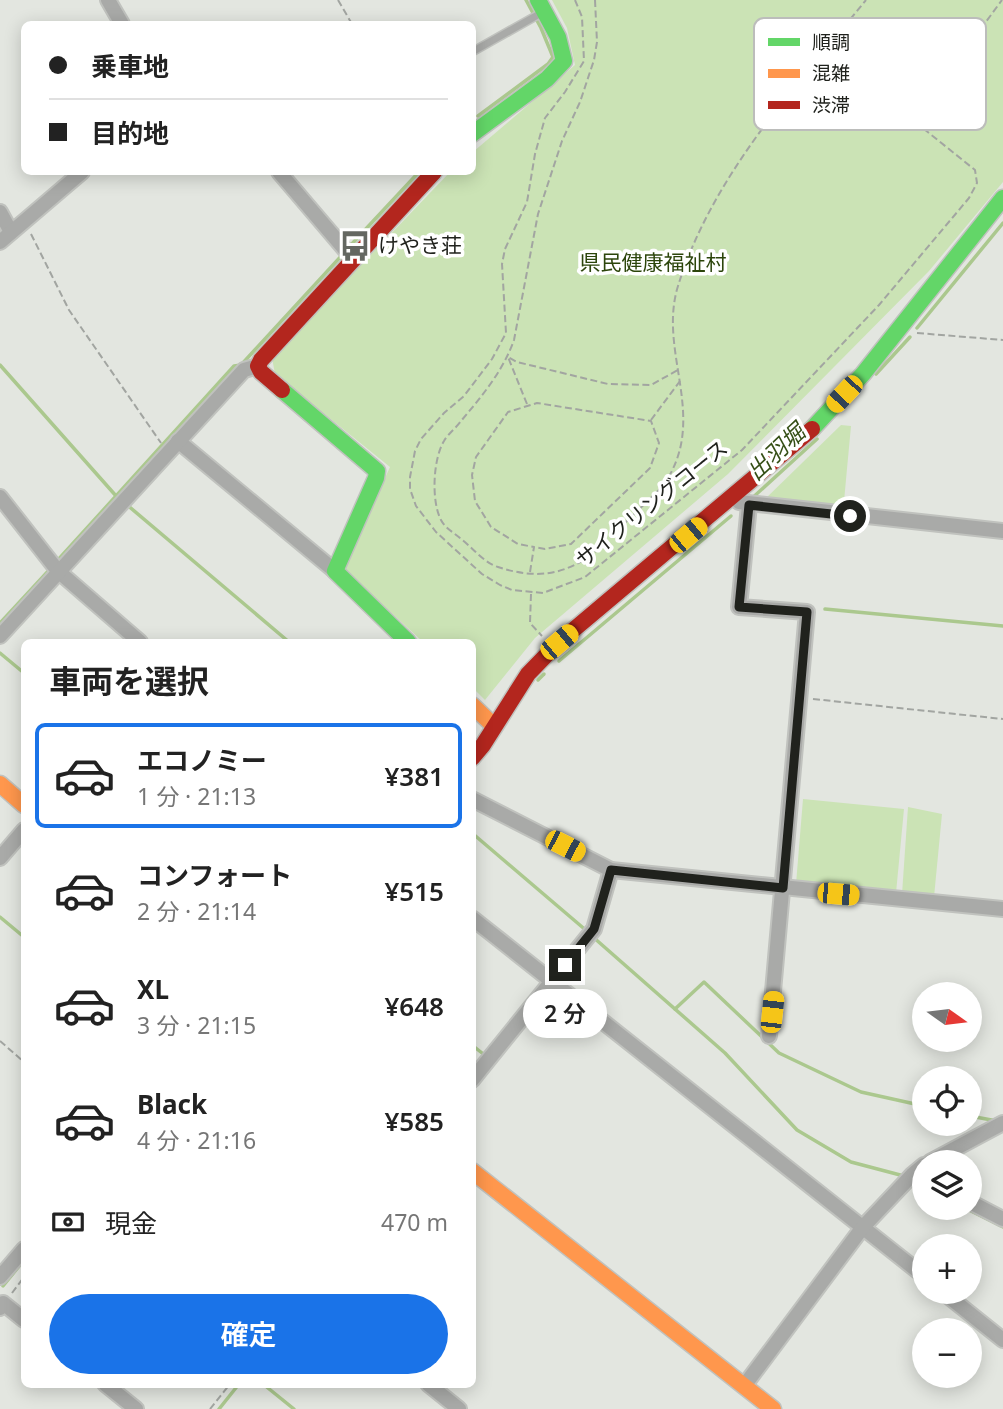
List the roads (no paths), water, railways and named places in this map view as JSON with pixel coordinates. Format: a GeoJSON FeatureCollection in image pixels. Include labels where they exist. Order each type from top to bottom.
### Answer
{"type":"FeatureCollection","features":[{"type":"Feature","properties":{"kind":"street"},"geometry":{"type":"LineString","coordinates":[[108,0],[120,21]]}},
{"type":"Feature","properties":{"kind":"street"},"geometry":{"type":"LineString","coordinates":[[476,130],[552,75],[564,61],[564,51],[541,6]]}},
{"type":"Feature","properties":{"kind":"street"},"geometry":{"type":"LineString","coordinates":[[0,212],[6,237],[78,175]]}},
{"type":"Feature","properties":{"kind":"street"},"geometry":{"type":"LineString","coordinates":[[282,175],[353,259]]}},
{"type":"Feature","properties":{"kind":"street"},"geometry":{"type":"LineString","coordinates":[[0,636],[244,370],[258,366],[430,175]]}},
{"type":"Feature","properties":{"kind":"street"},"geometry":{"type":"LineString","coordinates":[[476,750],[490,721],[552,649],[807,434],[863,374],[1003,198]]}},
{"type":"Feature","properties":{"kind":"street"},"geometry":{"type":"LineString","coordinates":[[258,366],[261,372],[377,471],[335,571]]}},
{"type":"Feature","properties":{"kind":"street"},"geometry":{"type":"LineString","coordinates":[[173,446],[335,571],[405,639]]}},
{"type":"Feature","properties":{"kind":"street"},"geometry":{"type":"LineString","coordinates":[[0,497],[58,571],[137,639]]}},
{"type":"Feature","properties":{"kind":"street"},"geometry":{"type":"LineString","coordinates":[[732,499],[749,505],[1003,531]]}},
{"type":"Feature","properties":{"kind":"street"},"geometry":{"type":"LineString","coordinates":[[749,505],[739,607],[807,612],[769,1036]]}},
{"type":"Feature","properties":{"kind":"street"},"geometry":{"type":"LineString","coordinates":[[476,709],[490,721]]}},
{"type":"Feature","properties":{"kind":"street"},"geometry":{"type":"LineString","coordinates":[[476,726],[490,721]]}},
{"type":"Feature","properties":{"kind":"street"},"geometry":{"type":"LineString","coordinates":[[0,784],[21,802]]}},
{"type":"Feature","properties":{"kind":"street"},"geometry":{"type":"LineString","coordinates":[[476,801],[611,870],[1003,909]]}},
{"type":"Feature","properties":{"kind":"street"},"geometry":{"type":"LineString","coordinates":[[0,858],[21,834]]}},
{"type":"Feature","properties":{"kind":"street"},"geometry":{"type":"LineString","coordinates":[[476,1075],[594,929],[611,870]]}},
{"type":"Feature","properties":{"kind":"street"},"geometry":{"type":"LineString","coordinates":[[476,921],[912,1266]]}},
{"type":"Feature","properties":{"kind":"street"},"geometry":{"type":"LineString","coordinates":[[952,1150],[1003,1123]]}},
{"type":"Feature","properties":{"kind":"street"},"geometry":{"type":"LineString","coordinates":[[476,1174],[774,1409]]}},
{"type":"Feature","properties":{"kind":"street"},"geometry":{"type":"LineString","coordinates":[[744,1386],[863,1227],[912,1183]]}},
{"type":"Feature","properties":{"kind":"street"},"geometry":{"type":"LineString","coordinates":[[982,1208],[1003,1219]]}},
{"type":"Feature","properties":{"kind":"street"},"geometry":{"type":"LineString","coordinates":[[0,1277],[21,1252]]}},
{"type":"Feature","properties":{"kind":"street"},"geometry":{"type":"LineString","coordinates":[[958,1304],[1003,1340]]}},
{"type":"Feature","properties":{"kind":"street"},"geometry":{"type":"LineString","coordinates":[[2,1306],[21,1318]]}},
{"type":"Feature","properties":{"kind":"street"},"geometry":{"type":"LineString","coordinates":[[110,1388],[136,1409]]}},
{"type":"Feature","properties":{"kind":"street"},"geometry":{"type":"LineString","coordinates":[[433,1388],[458,1409]]}},
{"type":"Feature","properties":{"kind":"lane"},"geometry":{"type":"LineString","coordinates":[[476,49],[541,6]]}},
{"type":"Feature","properties":{"kind":"waterway"},"geometry":{"type":"LineString","coordinates":[[478,116],[548,64],[553,57],[526,0]]}},
{"type":"Feature","properties":{"kind":"waterway"},"geometry":{"type":"LineString","coordinates":[[349,247],[416,175]]}},
{"type":"Feature","properties":{"kind":"waterway","name":"出羽堀"},"geometry":{"type":"LineString","coordinates":[[917,328],[1003,223]]}},
{"type":"Feature","properties":{"kind":"waterway"},"geometry":{"type":"LineString","coordinates":[[57,561],[234,366],[241,365],[344,253]]}},
{"type":"Feature","properties":{"kind":"waterway","name":"出羽堀"},"geometry":{"type":"LineString","coordinates":[[876,374],[910,337]]}},
{"type":"Feature","properties":{"kind":"waterway"},"geometry":{"type":"LineString","coordinates":[[0,365],[117,497]]}},
{"type":"Feature","properties":{"kind":"waterway","name":"出羽堀"},"geometry":{"type":"LineString","coordinates":[[750,500],[817,439]]}},
{"type":"Feature","properties":{"kind":"waterway"},"geometry":{"type":"LineString","coordinates":[[126,504],[285,639]]}},
{"type":"Feature","properties":{"kind":"waterway","name":"出羽堀"},"geometry":{"type":"LineString","coordinates":[[559,661],[731,516]]}},
{"type":"Feature","properties":{"kind":"waterway"},"geometry":{"type":"LineString","coordinates":[[0,623],[52,567]]}},
{"type":"Feature","properties":{"kind":"waterway"},"geometry":{"type":"LineString","coordinates":[[825,609],[1003,626]]}},
{"type":"Feature","properties":{"kind":"waterway"},"geometry":{"type":"LineString","coordinates":[[0,653],[21,670]]}},
{"type":"Feature","properties":{"kind":"waterway","name":"出羽堀"},"geometry":{"type":"LineString","coordinates":[[538,680],[544,674]]}},
{"type":"Feature","properties":{"kind":"waterway"},"geometry":{"type":"LineString","coordinates":[[476,836],[588,932]]}},
{"type":"Feature","properties":{"kind":"waterway"},"geometry":{"type":"LineString","coordinates":[[0,917],[21,934]]}},
{"type":"Feature","properties":{"kind":"waterway"},"geometry":{"type":"LineString","coordinates":[[593,937],[725,1053],[797,1130],[851,1162],[904,1176]]}},
{"type":"Feature","properties":{"kind":"waterway"},"geometry":{"type":"LineString","coordinates":[[675,1009],[704,982],[779,1053],[861,1092],[912,1103]]}},
{"type":"Feature","properties":{"kind":"waterway"},"geometry":{"type":"LineString","coordinates":[[476,1048],[487,1057]]}},
{"type":"Feature","properties":{"kind":"waterway"},"geometry":{"type":"LineString","coordinates":[[982,1118],[997,1121]]}},
{"type":"Feature","properties":{"kind":"waterway"},"geometry":{"type":"LineString","coordinates":[[982,1216],[1003,1227]]}},
{"type":"Feature","properties":{"kind":"waterway","name":"出羽堀"},"geometry":{"type":"LineString","coordinates":[[3,1286],[21,1264]]}},
{"type":"Feature","properties":{"kind":"waterway"},"geometry":{"type":"LineString","coordinates":[[219,1409],[236,1388]]}},
{"type":"Feature","properties":{"kind":"waterway"},"geometry":{"type":"LineString","coordinates":[[268,1388],[294,1409]]}},
{"type":"Feature","properties":{"kind":"place","name":"けやき荘"},"geometry":{"type":"Point","coordinates":[355,246]}},
{"type":"Feature","properties":{"kind":"park label","name":"県民健康福祉村"},"geometry":{"type":"Point","coordinates":[653,263]}}]}
